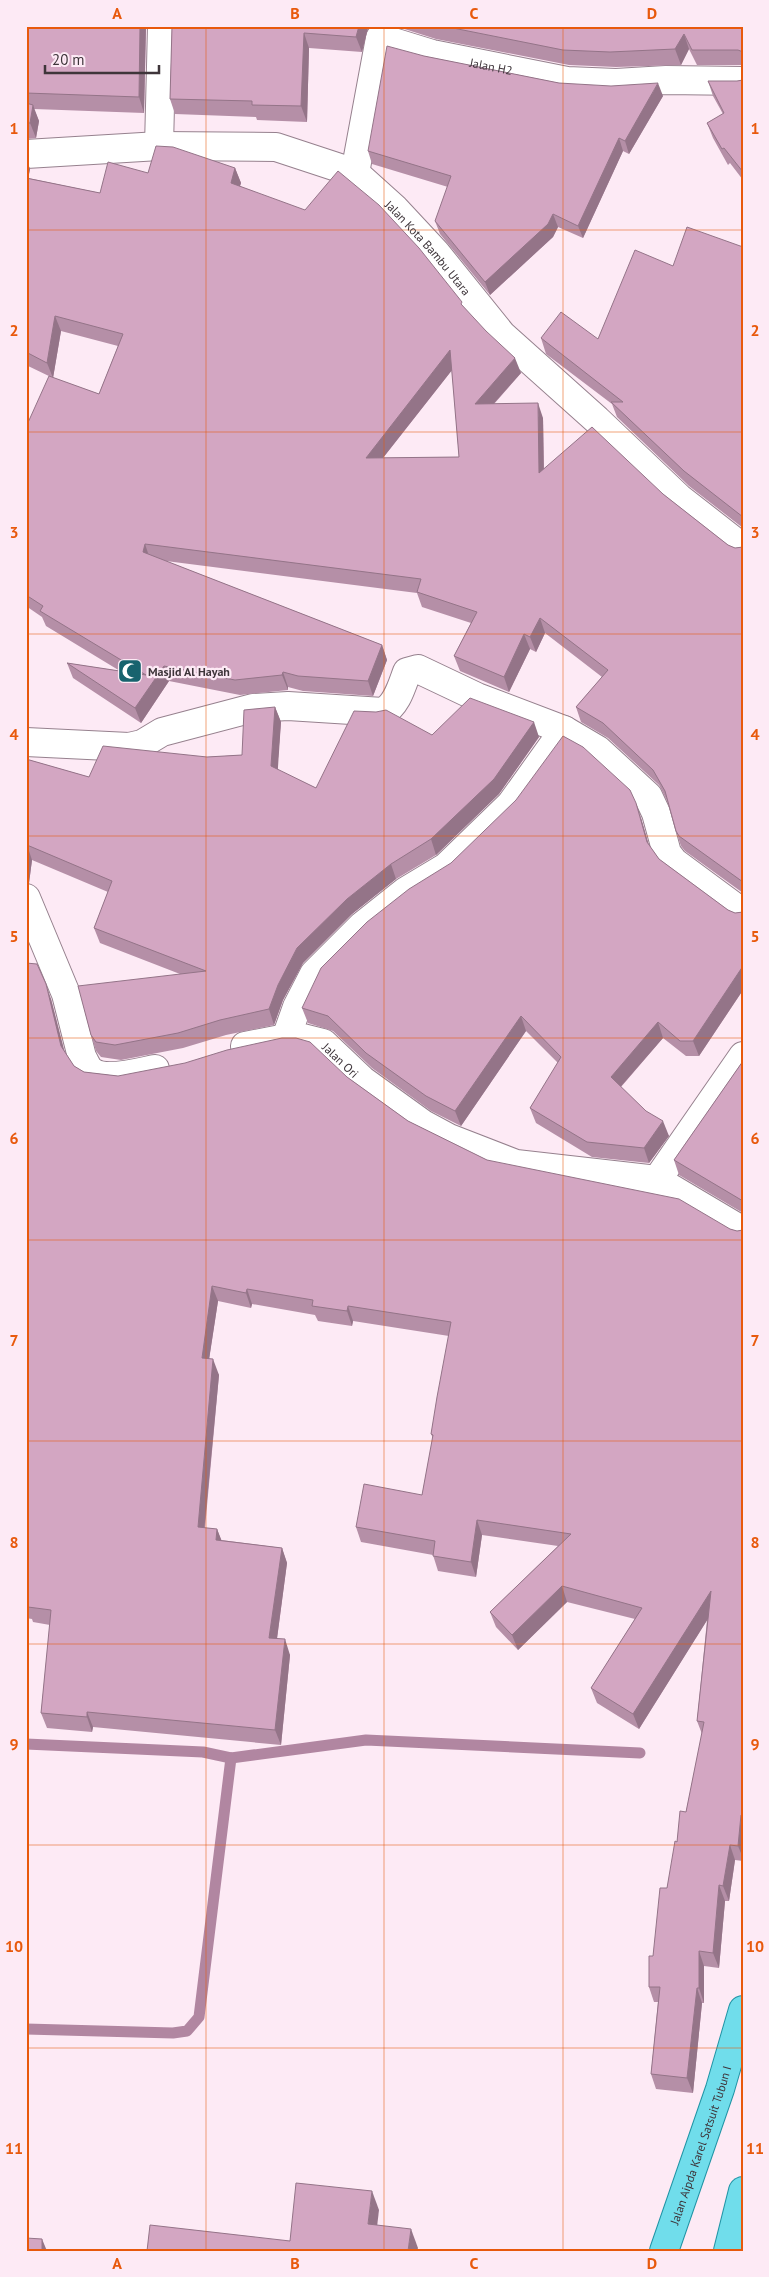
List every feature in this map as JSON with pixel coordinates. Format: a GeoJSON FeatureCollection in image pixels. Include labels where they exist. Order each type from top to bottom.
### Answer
{"type":"FeatureCollection","features":[{"type":"Feature","properties":{"kind":"main road","name":"Jalan Aipda Karel Satsuit Tubun I"},"geometry":{"type":"LineString","coordinates":[[664,2251],[720,2089],[743,2010]]}},
{"type":"Feature","properties":{"kind":"main road"},"geometry":{"type":"LineString","coordinates":[[728,2251],[742,2196]]}},
{"type":"Feature","properties":{"kind":"street"},"geometry":{"type":"LineString","coordinates":[[159,146],[162,26]]}},
{"type":"Feature","properties":{"kind":"street","name":"Jalan H2"},"geometry":{"type":"LineString","coordinates":[[355,173],[381,32],[432,54],[567,81],[616,83],[666,80],[743,81]]}},
{"type":"Feature","properties":{"kind":"street","name":"Jalan Kota Bambu Utara"},"geometry":{"type":"LineString","coordinates":[[26,154],[159,146],[276,147],[355,173],[394,209],[436,253],[502,335],[597,420],[679,498],[743,548]]}},
{"type":"Feature","properties":{"kind":"street"},"geometry":{"type":"LineString","coordinates":[[26,742],[129,747],[142,744],[162,732],[262,708],[296,706],[384,712],[390,708],[407,672],[418,669],[477,697],[564,730],[598,750],[648,796],[656,813],[667,853],[674,862],[743,913]]}},
{"type":"Feature","properties":{"kind":"street"},"geometry":{"type":"LineString","coordinates":[[286,1038],[297,1007],[314,974],[362,926],[406,891],[446,867],[511,804],[564,730]]}},
{"type":"Feature","properties":{"kind":"street"},"geometry":{"type":"LineString","coordinates":[[26,898],[66,994],[82,1057],[92,1072],[121,1076],[178,1065]]}},
{"type":"Feature","properties":{"kind":"street","name":"Jalan Ori"},"geometry":{"type":"LineString","coordinates":[[221,1053],[286,1038],[303,1038],[323,1043],[362,1080],[423,1124],[450,1138],[516,1164],[657,1180],[743,1231]]}},
{"type":"Feature","properties":{"kind":"street"},"geometry":{"type":"LineString","coordinates":[[657,1180],[743,1056]]}},
{"type":"Feature","properties":{"kind":"building"},"geometry":{"type":"Polygon","coordinates":[[[26,26],[140,26],[139,97],[26,93],[26,26]]]}},
{"type":"Feature","properties":{"kind":"building"},"geometry":{"type":"Polygon","coordinates":[[[172,26],[359,26],[356,37],[304,33],[301,106],[252,105],[252,101],[170,99],[172,26]]]}},
{"type":"Feature","properties":{"kind":"building"},"geometry":{"type":"Polygon","coordinates":[[[443,26],[743,26],[743,52],[738,50],[692,50],[684,34],[675,49],[610,52],[563,50],[443,26]]]}},
{"type":"Feature","properties":{"kind":"building"},"geometry":{"type":"Polygon","coordinates":[[[387,46],[424,56],[559,83],[611,86],[658,83],[625,141],[619,138],[578,226],[553,214],[548,224],[485,282],[435,221],[451,176],[368,151],[387,46]]]}},
{"type":"Feature","properties":{"kind":"building"},"geometry":{"type":"Polygon","coordinates":[[[743,80],[743,172],[724,148],[722,149],[707,123],[724,113],[708,81],[743,80]]]}},
{"type":"Feature","properties":{"kind":"building"},"geometry":{"type":"Polygon","coordinates":[[[26,103],[33,105],[30,123],[26,123],[26,103]]]}},
{"type":"Feature","properties":{"kind":"building"},"geometry":{"type":"Polygon","coordinates":[[[156,146],[173,147],[235,168],[231,183],[305,210],[338,171],[379,205],[419,248],[462,302],[461,304],[515,358],[475,404],[538,403],[539,473],[592,427],[663,494],[728,545],[735,548],[743,547],[743,882],[679,836],[665,791],[653,770],[603,723],[576,707],[608,670],[540,618],[530,637],[524,634],[504,677],[454,656],[477,612],[417,592],[421,579],[145,544],[143,552],[382,645],[368,681],[298,676],[283,672],[282,675],[235,680],[164,666],[135,708],[67,663],[146,675],[40,611],[43,606],[26,595],[26,427],[49,376],[99,394],[123,334],[55,316],[47,363],[26,352],[26,178],[100,193],[108,162],[148,173],[156,146]],[[450,350],[366,458],[459,457],[450,350]]]}},
{"type":"Feature","properties":{"kind":"building"},"geometry":{"type":"Polygon","coordinates":[[[687,227],[743,247],[743,517],[684,471],[611,402],[623,402],[541,338],[561,312],[598,339],[635,250],[673,266],[687,227]]]}},
{"type":"Feature","properties":{"kind":"building"},"geometry":{"type":"Polygon","coordinates":[[[470,698],[534,722],[494,779],[431,839],[391,864],[347,899],[297,948],[278,985],[269,1009],[220,1020],[178,1033],[115,1045],[96,1042],[91,1035],[78,986],[206,971],[94,928],[112,881],[27,845],[26,847],[26,759],[89,777],[103,746],[207,757],[242,755],[244,710],[275,707],[271,766],[316,788],[354,711],[376,712],[386,710],[432,735],[470,698]]]}},
{"type":"Feature","properties":{"kind":"building"},"geometry":{"type":"Polygon","coordinates":[[[563,736],[583,747],[630,790],[636,803],[647,842],[659,859],[728,910],[735,913],[743,912],[743,966],[693,1041],[680,1041],[658,1022],[611,1077],[646,1111],[663,1121],[644,1148],[587,1142],[530,1108],[561,1057],[521,1016],[455,1111],[426,1096],[366,1053],[328,1016],[302,1008],[321,968],[367,922],[409,889],[451,863],[516,800],[563,736]]]}},
{"type":"Feature","properties":{"kind":"building"},"geometry":{"type":"Polygon","coordinates":[[[26,963],[37,964],[46,984],[61,1046],[74,1066],[84,1072],[118,1076],[185,1063],[227,1050],[282,1038],[296,1038],[310,1042],[347,1077],[408,1121],[487,1160],[679,1199],[730,1229],[743,1230],[743,1815],[741,1815],[738,1846],[730,1845],[723,1886],[719,1885],[713,1953],[699,1951],[699,1988],[697,1988],[687,2078],[651,2074],[660,1987],[649,1987],[649,1956],[653,1956],[660,1888],[667,1888],[675,1841],[677,1842],[680,1811],[686,1812],[704,1722],[697,1721],[711,1591],[633,1714],[591,1688],[642,1608],[562,1586],[512,1635],[490,1612],[571,1534],[477,1520],[471,1562],[433,1556],[435,1541],[356,1527],[364,1484],[422,1495],[451,1322],[348,1306],[347,1311],[312,1306],[313,1300],[247,1289],[246,1293],[212,1286],[202,1358],[213,1359],[198,1527],[217,1529],[216,1540],[282,1548],[269,1638],[285,1639],[275,1730],[87,1712],[87,1717],[41,1713],[51,1610],[28,1607],[26,1603],[26,963]]]}},
{"type":"Feature","properties":{"kind":"building"},"geometry":{"type":"Polygon","coordinates":[[[743,1061],[743,1201],[674,1160],[743,1061]]]}},
{"type":"Feature","properties":{"kind":"building"},"geometry":{"type":"Polygon","coordinates":[[[296,2183],[372,2191],[368,2224],[411,2229],[408,2251],[147,2251],[150,2225],[290,2241],[296,2183]]]}},
{"type":"Feature","properties":{"kind":"building"},"geometry":{"type":"Polygon","coordinates":[[[26,2238],[42,2239],[42,2251],[26,2251],[26,2238]]]}},
{"type":"Feature","properties":{"kind":"waterway"},"geometry":{"type":"LineString","coordinates":[[26,1744],[203,1752],[231,1758],[366,1740],[640,1753]]}},
{"type":"Feature","properties":{"kind":"waterway"},"geometry":{"type":"LineString","coordinates":[[26,2029],[173,2033],[187,2031],[199,2017],[231,1758]]}},
{"type":"Feature","properties":{"kind":"place","name":"Masjid Al Hayah"},"geometry":{"type":"Point","coordinates":[130,671]}}]}
